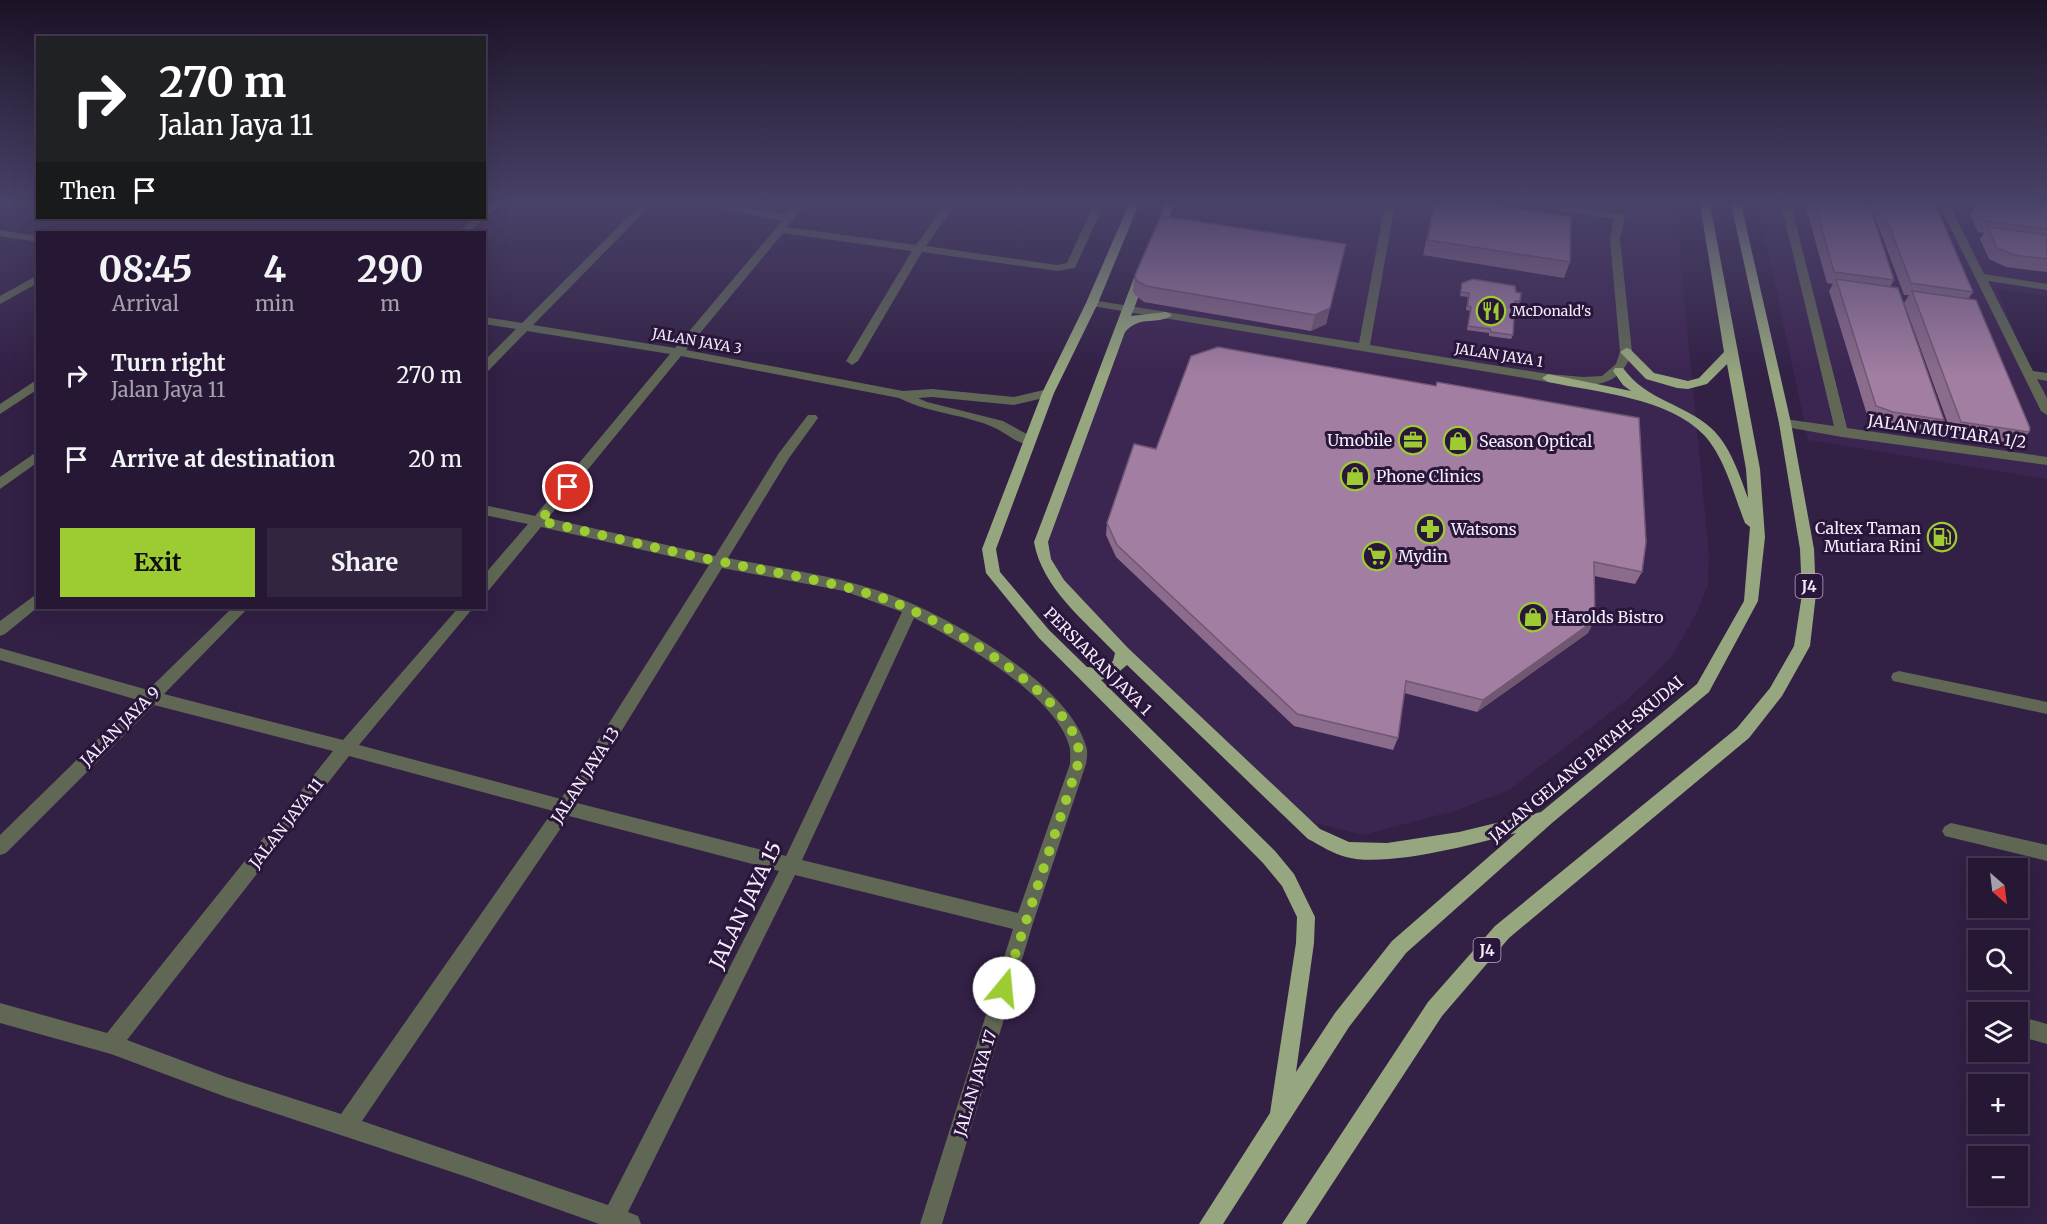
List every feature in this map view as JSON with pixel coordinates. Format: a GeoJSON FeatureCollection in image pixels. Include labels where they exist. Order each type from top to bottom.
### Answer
{"type":"FeatureCollection","features":[{"type":"Feature","properties":{"kind":"main road","name":"PERSIARAN JAYA 1"},"geometry":{"type":"LineString","coordinates":[[1110,261],[1048,393],[1029,441],[989,549],[993,573],[1044,634],[1078,670],[1269,857],[1288,880],[1306,917],[1305,943],[1279,1119]]}},
{"type":"Feature","properties":{"kind":"main road","name":"JALAN GELANG PATAH-SKUDAI"},"geometry":{"type":"LineString","coordinates":[[1210,1224],[1342,1020],[1399,947],[1546,818],[1703,688],[1751,602],[1758,537],[1753,469],[1715,261]]}},
{"type":"Feature","properties":{"kind":"main road","name":"J4"},"geometry":{"type":"LineString","coordinates":[[1293,1224],[1435,1009],[1502,932],[1743,732],[1776,692],[1802,646],[1809,594],[1807,549],[1785,423],[1749,261]]}},
{"type":"Feature","properties":{"kind":"main road","name":"PERSIARAN JAYA 1"},"geometry":{"type":"LineString","coordinates":[[1146,266],[1041,542],[1044,559],[1059,584],[1123,652],[1314,834],[1348,850],[1387,851],[1459,840],[1546,818]]}},
{"type":"Feature","properties":{"kind":"main road"},"geometry":{"type":"LineString","coordinates":[[1119,332],[1125,324],[1133,320],[1166,315]]}},
{"type":"Feature","properties":{"kind":"main road"},"geometry":{"type":"LineString","coordinates":[[1626,352],[1650,376],[1669,383],[1688,385],[1703,381],[1731,352]]}},
{"type":"Feature","properties":{"kind":"main road"},"geometry":{"type":"LineString","coordinates":[[1619,371],[1627,382],[1649,399],[1688,417],[1708,432],[1724,453],[1758,537]]}},
{"type":"Feature","properties":{"kind":"main road"},"geometry":{"type":"LineString","coordinates":[[1548,378],[1649,399]]}},
{"type":"Feature","properties":{"kind":"main road"},"geometry":{"type":"LineString","coordinates":[[1078,670],[1093,675],[1102,675],[1120,664],[1123,652]]}},
{"type":"Feature","properties":{"kind":"street"},"geometry":{"type":"LineString","coordinates":[[486,366],[590,261]]}},
{"type":"Feature","properties":{"kind":"street"},"geometry":{"type":"LineString","coordinates":[[486,584],[753,261]]}},
{"type":"Feature","properties":{"kind":"street"},"geometry":{"type":"LineString","coordinates":[[852,361],[911,261]]}},
{"type":"Feature","properties":{"kind":"street"},"geometry":{"type":"LineString","coordinates":[[1004,261],[1057,268],[1071,266],[1074,261]]}},
{"type":"Feature","properties":{"kind":"street"},"geometry":{"type":"LineString","coordinates":[[1364,348],[1380,261]]}},
{"type":"Feature","properties":{"kind":"street"},"geometry":{"type":"LineString","coordinates":[[1618,261],[1626,352],[1619,371]]}},
{"type":"Feature","properties":{"kind":"street","name":"JALAN MUTIARA 1/2"},"geometry":{"type":"LineString","coordinates":[[1800,261],[1842,433]]}},
{"type":"Feature","properties":{"kind":"street"},"geometry":{"type":"LineString","coordinates":[[1973,261],[1996,312],[2047,411]]}},
{"type":"Feature","properties":{"kind":"street"},"geometry":{"type":"LineString","coordinates":[[1981,277],[2047,287]]}},
{"type":"Feature","properties":{"kind":"street"},"geometry":{"type":"LineString","coordinates":[[0,302],[36,279]]}},
{"type":"Feature","properties":{"kind":"street","name":"JALAN JAYA 1"},"geometry":{"type":"LineString","coordinates":[[1092,303],[1548,378],[1600,381],[1614,376],[1619,371]]}},
{"type":"Feature","properties":{"kind":"street","name":"JALAN JAYA 3"},"geometry":{"type":"LineString","coordinates":[[486,320],[600,341],[678,352],[903,395]]}},
{"type":"Feature","properties":{"kind":"street"},"geometry":{"type":"LineString","coordinates":[[2029,374],[2047,377]]}},
{"type":"Feature","properties":{"kind":"street"},"geometry":{"type":"LineString","coordinates":[[0,410],[36,384]]}},
{"type":"Feature","properties":{"kind":"street"},"geometry":{"type":"LineString","coordinates":[[903,395],[932,393],[1014,401],[1048,393]]}},
{"type":"Feature","properties":{"kind":"street"},"geometry":{"type":"LineString","coordinates":[[903,395],[923,405],[998,424],[1029,441]]}},
{"type":"Feature","properties":{"kind":"street","name":"JALAN JAYA 13"},"geometry":{"type":"LineString","coordinates":[[346,1126],[566,806],[784,456],[812,418]]}},
{"type":"Feature","properties":{"kind":"street","name":"JALAN MUTIARA 1/2"},"geometry":{"type":"LineString","coordinates":[[1785,423],[2047,461]]}},
{"type":"Feature","properties":{"kind":"street"},"geometry":{"type":"LineString","coordinates":[[0,484],[36,457]]}},
{"type":"Feature","properties":{"kind":"street","name":"JALAN JAYA 17"},"geometry":{"type":"LineString","coordinates":[[486,510],[719,562],[812,579],[884,598],[911,609],[999,659],[1053,705],[1078,745],[1078,764],[1024,923],[931,1224]]}},
{"type":"Feature","properties":{"kind":"street"},"geometry":{"type":"LineString","coordinates":[[0,630],[36,600]]}},
{"type":"Feature","properties":{"kind":"street","name":"JALAN JAYA 9"},"geometry":{"type":"LineString","coordinates":[[0,847],[240,609]]}},
{"type":"Feature","properties":{"kind":"street","name":"JALAN JAYA 11"},"geometry":{"type":"LineString","coordinates":[[111,1044],[345,749],[465,609]]}},
{"type":"Feature","properties":{"kind":"street","name":"JALAN JAYA 15"},"geometry":{"type":"LineString","coordinates":[[622,1221],[911,609]]}},
{"type":"Feature","properties":{"kind":"street"},"geometry":{"type":"LineString","coordinates":[[0,654],[149,697],[566,806],[671,836],[1024,923]]}},
{"type":"Feature","properties":{"kind":"street"},"geometry":{"type":"LineString","coordinates":[[1899,677],[2047,708]]}},
{"type":"Feature","properties":{"kind":"street"},"geometry":{"type":"LineString","coordinates":[[1951,831],[2047,853]]}},
{"type":"Feature","properties":{"kind":"street"},"geometry":{"type":"LineString","coordinates":[[0,1013],[111,1044],[226,1087],[622,1221]]}},
{"type":"Feature","properties":{"kind":"street"},"geometry":{"type":"LineString","coordinates":[[2028,1029],[2047,1034]]}},
{"type":"Feature","properties":{"kind":"shaded area"},"geometry":{"type":"Polygon","coordinates":[[[1150,261],[1681,261],[1709,554],[1708,586],[1695,616],[1671,658],[1628,699],[1508,791],[1451,812],[1363,835],[1318,824],[1274,800],[1192,725],[1040,555],[1150,261]]]}},
{"type":"Feature","properties":{"kind":"shaded area"},"geometry":{"type":"Polygon","coordinates":[[[1770,261],[2047,261],[2047,296],[1997,289],[2031,373],[2047,376],[2047,479],[1808,440],[1770,261]]]}},
{"type":"Feature","properties":{"kind":"building"},"geometry":{"type":"Polygon","coordinates":[[[1141,261],[1342,261],[1330,308],[1315,315],[1146,286],[1136,280],[1135,275],[1141,261]]]}},
{"type":"Feature","properties":{"kind":"building"},"geometry":{"type":"Polygon","coordinates":[[[1831,261],[1888,261],[1894,280],[1834,272],[1831,261]]]}},
{"type":"Feature","properties":{"kind":"building"},"geometry":{"type":"Polygon","coordinates":[[[1903,261],[1960,261],[1973,292],[1911,283],[1903,261]]]}},
{"type":"Feature","properties":{"kind":"building","name":"McDonald's"},"geometry":{"type":"Polygon","coordinates":[[[1473,279],[1515,286],[1516,292],[1521,293],[1520,301],[1515,301],[1513,335],[1468,326],[1471,307],[1468,306],[1469,293],[1461,292],[1462,283],[1473,279]]]}},
{"type":"Feature","properties":{"kind":"building"},"geometry":{"type":"Polygon","coordinates":[[[1836,279],[1898,288],[1944,420],[1893,412],[1876,406],[1836,279]]]}},
{"type":"Feature","properties":{"kind":"building"},"geometry":{"type":"Polygon","coordinates":[[[1912,291],[1976,300],[2030,428],[2029,432],[1961,422],[1912,291]]]}},
{"type":"Feature","properties":{"kind":"building","name":"Mydin"},"geometry":{"type":"Polygon","coordinates":[[[1218,347],[1436,386],[1437,382],[1639,418],[1646,542],[1642,572],[1594,562],[1595,620],[1483,700],[1406,681],[1398,738],[1297,714],[1117,545],[1107,523],[1134,444],[1156,449],[1191,356],[1218,347]]]}},
{"type":"Feature","properties":{"kind":"place","name":"McDonald's"},"geometry":{"type":"Point","coordinates":[1491,311]}},
{"type":"Feature","properties":{"kind":"place","name":"Umobile"},"geometry":{"type":"Point","coordinates":[1413,440]}},
{"type":"Feature","properties":{"kind":"place","name":"Season Optical"},"geometry":{"type":"Point","coordinates":[1458,441]}},
{"type":"Feature","properties":{"kind":"place","name":"Phone Clinics"},"geometry":{"type":"Point","coordinates":[1355,476]}},
{"type":"Feature","properties":{"kind":"place","name":"Watsons"},"geometry":{"type":"Point","coordinates":[1430,529]}},
{"type":"Feature","properties":{"kind":"place","name":"Caltex Taman Mutiara Rini"},"geometry":{"type":"Point","coordinates":[1942,537]}},
{"type":"Feature","properties":{"kind":"place","name":"Mydin"},"geometry":{"type":"Point","coordinates":[1377,556]}},
{"type":"Feature","properties":{"kind":"place","name":"Harolds Bistro"},"geometry":{"type":"Point","coordinates":[1533,617]}},
{"type":"Feature","properties":{"kind":"route"},"geometry":{"type":"LineString","coordinates":[[568,487],[540,521],[719,562],[812,579],[884,598],[911,609],[999,659],[1053,705],[1078,745],[1078,764],[1004,988]]}}]}
